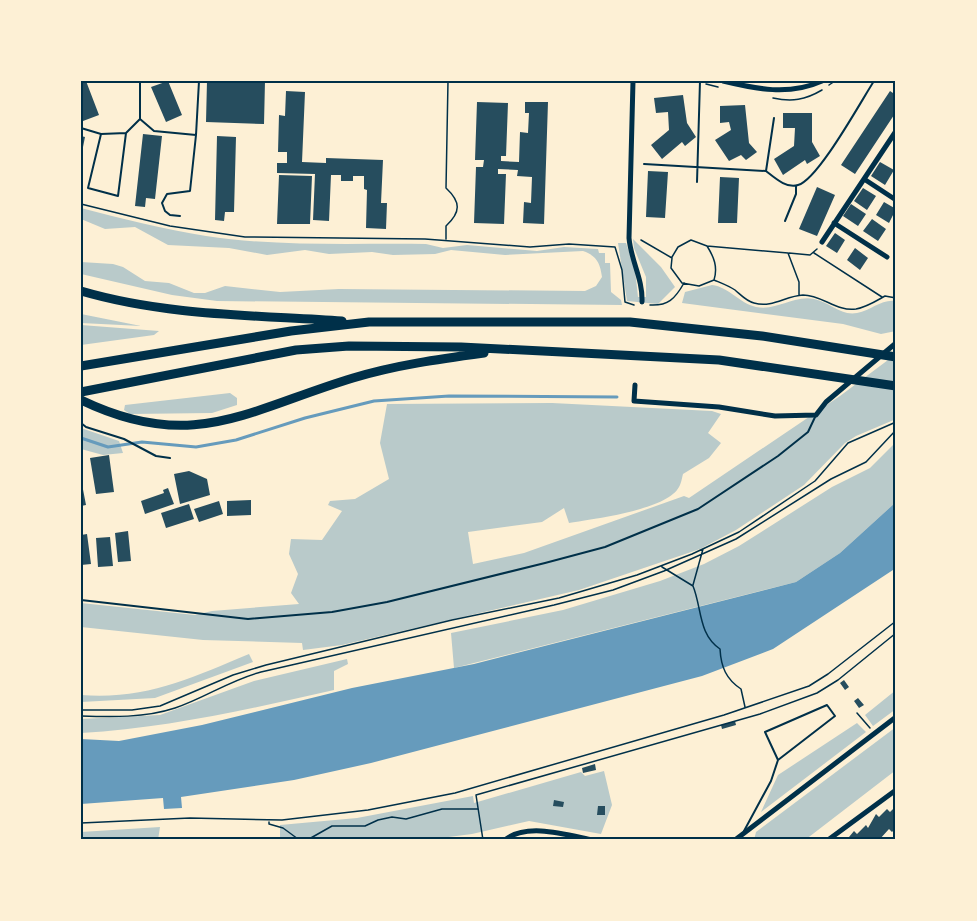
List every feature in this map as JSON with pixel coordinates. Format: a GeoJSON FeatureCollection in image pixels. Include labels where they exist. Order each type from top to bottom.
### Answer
{"type":"FeatureCollection","features":[{"type":"Feature","properties":{"kind":"highway"},"geometry":{"type":"LineString","coordinates":[[81,291],[116,301],[206,314],[369,322],[630,322],[839,347],[896,357]]}},
{"type":"Feature","properties":{"kind":"highway"},"geometry":{"type":"LineString","coordinates":[[81,366],[291,331],[369,322]]}},
{"type":"Feature","properties":{"kind":"highway"},"geometry":{"type":"LineString","coordinates":[[81,392],[296,350],[349,346],[461,346],[500,350],[719,360],[896,386]]}},
{"type":"Feature","properties":{"kind":"highway"},"geometry":{"type":"LineString","coordinates":[[81,400],[134,422],[190,427],[247,415],[313,391],[403,365],[500,350]]}},
{"type":"Feature","properties":{"kind":"street"},"geometry":{"type":"LineString","coordinates":[[633,81],[629,238],[630,251],[642,285],[641,304]]}},
{"type":"Feature","properties":{"kind":"street"},"geometry":{"type":"LineString","coordinates":[[723,81],[758,89],[789,90],[822,81]]}},
{"type":"Feature","properties":{"kind":"street"},"geometry":{"type":"LineString","coordinates":[[822,242],[895,134]]}},
{"type":"Feature","properties":{"kind":"street"},"geometry":{"type":"LineString","coordinates":[[864,179],[896,200]]}},
{"type":"Feature","properties":{"kind":"street"},"geometry":{"type":"LineString","coordinates":[[834,223],[887,257]]}},
{"type":"Feature","properties":{"kind":"street"},"geometry":{"type":"LineString","coordinates":[[635,385],[634,401],[719,407],[775,416],[816,415],[826,402],[893,344],[896,344]]}},
{"type":"Feature","properties":{"kind":"street"},"geometry":{"type":"LineString","coordinates":[[738,838],[896,717]]}},
{"type":"Feature","properties":{"kind":"street"},"geometry":{"type":"LineString","coordinates":[[828,840],[896,790]]}},
{"type":"Feature","properties":{"kind":"street"},"geometry":{"type":"LineString","coordinates":[[506,840],[514,832],[593,840]]}},
{"type":"Feature","properties":{"kind":"lane"},"geometry":{"type":"LineString","coordinates":[[101,134],[88,188],[118,195],[126,133],[140,119],[140,81]]}},
{"type":"Feature","properties":{"kind":"lane"},"geometry":{"type":"LineString","coordinates":[[180,216],[170,216],[165,211],[162,202],[167,194],[190,191],[199,81]]}},
{"type":"Feature","properties":{"kind":"lane"},"geometry":{"type":"LineString","coordinates":[[697,182],[700,81]]}},
{"type":"Feature","properties":{"kind":"lane"},"geometry":{"type":"LineString","coordinates":[[644,164],[766,171],[781,182],[796,186],[808,181],[823,162],[874,81]]}},
{"type":"Feature","properties":{"kind":"lane"},"geometry":{"type":"LineString","coordinates":[[766,171],[774,118]]}},
{"type":"Feature","properties":{"kind":"lane"},"geometry":{"type":"LineString","coordinates":[[140,119],[154,131],[196,135]]}},
{"type":"Feature","properties":{"kind":"lane"},"geometry":{"type":"LineString","coordinates":[[81,128],[101,134],[126,133]]}},
{"type":"Feature","properties":{"kind":"lane"},"geometry":{"type":"LineString","coordinates":[[785,221],[796,194],[796,186]]}},
{"type":"Feature","properties":{"kind":"lane"},"geometry":{"type":"LineString","coordinates":[[81,600],[248,619],[332,612],[387,602],[545,563],[605,547],[698,509],[778,456],[808,432],[816,415]]}},
{"type":"Feature","properties":{"kind":"lane"},"geometry":{"type":"LineString","coordinates":[[81,423],[86,427],[124,439],[156,456],[170,458]]}},
{"type":"Feature","properties":{"kind":"lane"},"geometry":{"type":"LineString","coordinates":[[738,838],[771,781],[778,760],[835,716],[826,705],[765,732],[778,760]]}},
{"type":"Feature","properties":{"kind":"path"},"geometry":{"type":"LineString","coordinates":[[446,240],[446,226],[456,215],[458,206],[456,198],[446,188],[448,81]]}},
{"type":"Feature","properties":{"kind":"path"},"geometry":{"type":"LineString","coordinates":[[81,204],[170,226],[245,237],[446,240],[530,248],[569,244],[615,246],[622,270],[624,302],[641,304]]}},
{"type":"Feature","properties":{"kind":"path"},"geometry":{"type":"LineString","coordinates":[[641,240],[672,258]]}},
{"type":"Feature","properties":{"kind":"path"},"geometry":{"type":"LineString","coordinates":[[882,297],[814,253],[707,246],[691,240],[678,248],[672,258],[671,268],[684,284],[699,286],[714,280],[733,289],[755,304],[773,305],[799,296],[818,297],[844,309],[855,310],[882,297],[896,297]]}},
{"type":"Feature","properties":{"kind":"path"},"geometry":{"type":"LineString","coordinates":[[814,253],[822,242]]}},
{"type":"Feature","properties":{"kind":"path"},"geometry":{"type":"LineString","coordinates":[[707,246],[715,262],[717,272],[714,280]]}},
{"type":"Feature","properties":{"kind":"path"},"geometry":{"type":"LineString","coordinates":[[788,253],[799,282],[799,296]]}},
{"type":"Feature","properties":{"kind":"path"},"geometry":{"type":"LineString","coordinates":[[648,305],[664,306],[671,301],[684,284]]}},
{"type":"Feature","properties":{"kind":"path"},"geometry":{"type":"LineString","coordinates":[[81,710],[132,710],[160,706],[233,675],[266,665],[452,620],[559,598],[660,566],[739,532],[814,482],[848,443],[896,422]]}},
{"type":"Feature","properties":{"kind":"path"},"geometry":{"type":"LineString","coordinates":[[81,716],[130,716],[173,709],[249,675],[613,590],[701,556],[736,539],[831,479],[866,462],[896,430]]}},
{"type":"Feature","properties":{"kind":"path"},"geometry":{"type":"LineString","coordinates":[[693,586],[704,549]]}},
{"type":"Feature","properties":{"kind":"path"},"geometry":{"type":"LineString","coordinates":[[660,566],[693,586],[701,623],[712,643],[720,649],[720,665],[731,682],[741,689],[745,708]]}},
{"type":"Feature","properties":{"kind":"path"},"geometry":{"type":"LineString","coordinates":[[81,823],[190,818],[268,820],[346,813],[445,796],[745,708],[818,681],[896,621]]}},
{"type":"Feature","properties":{"kind":"path"},"geometry":{"type":"LineString","coordinates":[[483,840],[476,795],[760,714],[818,693],[838,680],[896,633]]}},
{"type":"Feature","properties":{"kind":"path"},"geometry":{"type":"LineString","coordinates":[[857,713],[875,734]]}},
{"type":"Feature","properties":{"kind":"path"},"geometry":{"type":"LineString","coordinates":[[268,820],[269,824],[283,828],[298,839],[309,839],[332,826],[364,825],[392,817],[406,819],[442,809],[478,809]]}},
{"type":"Feature","properties":{"kind":"shaded area"},"geometry":{"type":"Polygon","coordinates":[[[81,208],[190,233],[260,242],[426,244],[443,248],[467,245],[537,251],[564,247],[598,249],[599,253],[605,253],[605,263],[610,263],[611,292],[621,300],[622,305],[217,301],[172,295],[81,274],[81,262],[113,264],[123,267],[145,281],[169,283],[194,293],[205,293],[225,286],[280,292],[339,289],[585,291],[596,286],[602,277],[597,261],[592,255],[583,251],[505,255],[451,250],[435,254],[393,255],[372,252],[329,254],[305,250],[267,255],[229,248],[168,245],[135,227],[105,229],[81,219],[81,208]]]}},
{"type":"Feature","properties":{"kind":"shaded area"},"geometry":{"type":"Polygon","coordinates":[[[633,239],[661,267],[675,287],[658,304],[627,301],[618,243],[626,243],[635,270],[638,297],[646,297],[646,277],[634,248],[633,239]]]}},
{"type":"Feature","properties":{"kind":"shaded area"},"geometry":{"type":"Polygon","coordinates":[[[712,285],[724,289],[750,305],[764,308],[806,298],[820,301],[840,311],[857,313],[886,302],[896,301],[896,331],[881,334],[843,324],[682,303],[685,292],[712,285]]]}},
{"type":"Feature","properties":{"kind":"shaded area"},"geometry":{"type":"Polygon","coordinates":[[[81,314],[141,326],[81,323],[81,314]]]}},
{"type":"Feature","properties":{"kind":"shaded area"},"geometry":{"type":"Polygon","coordinates":[[[81,325],[159,331],[154,335],[81,345],[81,325]]]}},
{"type":"Feature","properties":{"kind":"shaded area"},"geometry":{"type":"Polygon","coordinates":[[[896,354],[896,419],[845,443],[804,485],[736,530],[700,549],[579,590],[342,645],[303,650],[302,643],[203,640],[81,627],[81,603],[195,615],[212,611],[299,604],[291,593],[298,574],[289,554],[291,539],[322,540],[342,511],[328,505],[330,501],[355,499],[389,479],[380,443],[387,404],[552,403],[712,411],[721,414],[708,433],[721,443],[709,458],[683,474],[680,486],[672,495],[660,502],[611,516],[569,523],[564,508],[542,522],[468,532],[473,564],[524,553],[684,496],[689,498],[840,396],[896,354]]]}},
{"type":"Feature","properties":{"kind":"shaded area"},"geometry":{"type":"Polygon","coordinates":[[[230,393],[237,398],[237,405],[212,413],[130,414],[124,410],[125,405],[230,393]]]}},
{"type":"Feature","properties":{"kind":"shaded area"},"geometry":{"type":"Polygon","coordinates":[[[81,428],[119,441],[123,453],[103,455],[81,449],[81,428]]]}},
{"type":"Feature","properties":{"kind":"shaded area"},"geometry":{"type":"Polygon","coordinates":[[[896,442],[896,502],[840,553],[796,582],[454,668],[451,633],[563,610],[660,581],[704,564],[739,546],[832,487],[870,468],[896,442]]]}},
{"type":"Feature","properties":{"kind":"shaded area"},"geometry":{"type":"Polygon","coordinates":[[[249,654],[253,662],[155,698],[81,702],[81,695],[127,694],[168,685],[249,654]]]}},
{"type":"Feature","properties":{"kind":"shaded area"},"geometry":{"type":"Polygon","coordinates":[[[347,659],[348,664],[334,671],[334,690],[240,711],[177,722],[81,733],[81,719],[160,715],[254,681],[347,659]]]}},
{"type":"Feature","properties":{"kind":"shaded area"},"geometry":{"type":"Polygon","coordinates":[[[896,690],[896,709],[873,726],[865,715],[896,690]]]}},
{"type":"Feature","properties":{"kind":"shaded area"},"geometry":{"type":"Polygon","coordinates":[[[857,723],[866,732],[761,812],[778,775],[857,723]]]}},
{"type":"Feature","properties":{"kind":"shaded area"},"geometry":{"type":"Polygon","coordinates":[[[896,727],[896,770],[805,840],[754,840],[756,832],[896,727]]]}},
{"type":"Feature","properties":{"kind":"shaded area"},"geometry":{"type":"Polygon","coordinates":[[[604,771],[612,805],[601,834],[529,821],[472,834],[425,840],[280,840],[280,825],[357,818],[473,796],[474,803],[581,772],[585,776],[604,771]]]}},
{"type":"Feature","properties":{"kind":"shaded area"},"geometry":{"type":"Polygon","coordinates":[[[160,827],[158,840],[81,840],[81,832],[160,827]]]}},
{"type":"Feature","properties":{"kind":"water"},"geometry":{"type":"Polygon","coordinates":[[[896,502],[896,568],[773,649],[702,676],[371,763],[294,780],[181,797],[182,808],[164,809],[163,798],[81,804],[81,739],[119,741],[202,725],[352,688],[474,664],[796,582],[840,553],[896,502]]]}},
{"type":"Feature","properties":{"kind":"building"},"geometry":{"type":"Polygon","coordinates":[[[81,81],[86,81],[99,115],[83,121],[81,81]]]}},
{"type":"Feature","properties":{"kind":"building"},"geometry":{"type":"Polygon","coordinates":[[[168,81],[182,115],[166,122],[151,87],[168,81]]]}},
{"type":"Feature","properties":{"kind":"building"},"geometry":{"type":"Polygon","coordinates":[[[207,81],[265,81],[264,124],[206,122],[207,81]]]}},
{"type":"Feature","properties":{"kind":"building"},"geometry":{"type":"Polygon","coordinates":[[[286,91],[305,92],[302,162],[326,163],[326,158],[383,160],[381,203],[387,203],[386,229],[366,228],[367,190],[364,189],[364,176],[353,176],[353,181],[341,181],[341,175],[331,175],[329,221],[313,220],[315,174],[277,173],[277,163],[287,163],[287,152],[278,152],[279,115],[285,116],[286,91]]]}},
{"type":"Feature","properties":{"kind":"building"},"geometry":{"type":"Polygon","coordinates":[[[890,91],[896,95],[896,112],[855,174],[841,165],[890,91]]]}},
{"type":"Feature","properties":{"kind":"building"},"geometry":{"type":"Polygon","coordinates":[[[683,95],[687,123],[696,137],[685,146],[682,142],[662,159],[651,145],[669,130],[668,112],[656,113],[654,98],[683,95]]]}},
{"type":"Feature","properties":{"kind":"building"},"geometry":{"type":"Polygon","coordinates":[[[477,102],[508,103],[506,156],[501,156],[501,161],[519,162],[520,132],[528,133],[529,113],[525,113],[525,102],[548,102],[544,224],[523,223],[524,202],[531,203],[532,177],[517,176],[518,170],[498,169],[498,174],[506,174],[504,224],[474,223],[476,167],[483,167],[484,160],[475,160],[477,102]]]}},
{"type":"Feature","properties":{"kind":"building"},"geometry":{"type":"Polygon","coordinates":[[[745,105],[749,143],[757,152],[746,160],[741,155],[729,161],[715,140],[731,130],[729,122],[720,123],[720,106],[745,105]]]}},
{"type":"Feature","properties":{"kind":"building"},"geometry":{"type":"Polygon","coordinates":[[[783,113],[812,113],[812,142],[820,156],[807,164],[805,160],[783,175],[774,159],[794,146],[795,128],[783,128],[783,113]]]}},
{"type":"Feature","properties":{"kind":"building"},"geometry":{"type":"Polygon","coordinates":[[[143,134],[162,136],[155,199],[146,198],[145,207],[135,206],[143,134]]]}},
{"type":"Feature","properties":{"kind":"building"},"geometry":{"type":"Polygon","coordinates":[[[81,136],[85,137],[82,152],[81,152],[81,136]]]}},
{"type":"Feature","properties":{"kind":"building"},"geometry":{"type":"Polygon","coordinates":[[[217,136],[236,137],[234,212],[225,212],[224,221],[215,220],[217,136]]]}},
{"type":"Feature","properties":{"kind":"building"},"geometry":{"type":"Polygon","coordinates":[[[880,162],[894,170],[885,185],[871,176],[880,162]]]}},
{"type":"Feature","properties":{"kind":"building"},"geometry":{"type":"Polygon","coordinates":[[[648,171],[668,172],[665,218],[646,217],[648,171]]]}},
{"type":"Feature","properties":{"kind":"building"},"geometry":{"type":"Polygon","coordinates":[[[279,175],[312,176],[310,224],[277,224],[279,175]]]}},
{"type":"Feature","properties":{"kind":"building"},"geometry":{"type":"Polygon","coordinates":[[[720,177],[739,178],[737,223],[718,223],[720,177]]]}},
{"type":"Feature","properties":{"kind":"building"},"geometry":{"type":"Polygon","coordinates":[[[817,187],[835,195],[817,236],[799,229],[817,187]]]}},
{"type":"Feature","properties":{"kind":"building"},"geometry":{"type":"Polygon","coordinates":[[[863,188],[876,196],[867,210],[854,201],[863,188]]]}},
{"type":"Feature","properties":{"kind":"building"},"geometry":{"type":"Polygon","coordinates":[[[884,202],[896,209],[889,223],[876,215],[884,202]]]}},
{"type":"Feature","properties":{"kind":"building"},"geometry":{"type":"Polygon","coordinates":[[[851,204],[866,214],[858,226],[843,216],[851,204]]]}},
{"type":"Feature","properties":{"kind":"building"},"geometry":{"type":"Polygon","coordinates":[[[872,219],[886,229],[878,241],[863,231],[872,219]]]}},
{"type":"Feature","properties":{"kind":"building"},"geometry":{"type":"Polygon","coordinates":[[[835,233],[845,240],[837,253],[826,246],[835,233]]]}},
{"type":"Feature","properties":{"kind":"building"},"geometry":{"type":"Polygon","coordinates":[[[855,248],[868,258],[860,270],[847,260],[855,248]]]}},
{"type":"Feature","properties":{"kind":"building"},"geometry":{"type":"Polygon","coordinates":[[[109,455],[114,492],[96,494],[90,458],[109,455]]]}},
{"type":"Feature","properties":{"kind":"building"},"geometry":{"type":"Polygon","coordinates":[[[189,471],[207,479],[210,495],[180,504],[174,474],[189,471]]]}},
{"type":"Feature","properties":{"kind":"building"},"geometry":{"type":"Polygon","coordinates":[[[81,479],[86,505],[81,506],[81,479]]]}},
{"type":"Feature","properties":{"kind":"building"},"geometry":{"type":"Polygon","coordinates":[[[168,488],[174,504],[145,514],[141,501],[164,493],[163,490],[168,488]]]}},
{"type":"Feature","properties":{"kind":"building"},"geometry":{"type":"Polygon","coordinates":[[[251,500],[251,515],[227,516],[227,501],[251,500]]]}},
{"type":"Feature","properties":{"kind":"building"},"geometry":{"type":"Polygon","coordinates":[[[219,501],[223,514],[199,522],[194,509],[219,501]]]}},
{"type":"Feature","properties":{"kind":"building"},"geometry":{"type":"Polygon","coordinates":[[[189,504],[194,519],[166,528],[161,513],[189,504]]]}},
{"type":"Feature","properties":{"kind":"building"},"geometry":{"type":"Polygon","coordinates":[[[128,531],[131,561],[118,562],[115,533],[128,531]]]}},
{"type":"Feature","properties":{"kind":"building"},"geometry":{"type":"Polygon","coordinates":[[[87,534],[91,564],[81,565],[81,535],[87,534]]]}},
{"type":"Feature","properties":{"kind":"building"},"geometry":{"type":"Polygon","coordinates":[[[110,537],[113,566],[98,567],[96,538],[110,537]]]}},
{"type":"Feature","properties":{"kind":"building"},"geometry":{"type":"Polygon","coordinates":[[[844,680],[849,687],[845,690],[840,683],[844,680]]]}},
{"type":"Feature","properties":{"kind":"building"},"geometry":{"type":"Polygon","coordinates":[[[858,698],[864,705],[859,708],[854,701],[858,698]]]}},
{"type":"Feature","properties":{"kind":"building"},"geometry":{"type":"Polygon","coordinates":[[[735,721],[736,725],[722,729],[721,725],[735,721]]]}},
{"type":"Feature","properties":{"kind":"building"},"geometry":{"type":"Polygon","coordinates":[[[595,764],[596,770],[583,773],[582,768],[595,764]]]}},
{"type":"Feature","properties":{"kind":"building"},"geometry":{"type":"Polygon","coordinates":[[[554,800],[564,802],[563,807],[553,806],[554,800]]]}},
{"type":"Feature","properties":{"kind":"building"},"geometry":{"type":"Polygon","coordinates":[[[598,806],[605,806],[605,815],[597,815],[598,806]]]}},
{"type":"Feature","properties":{"kind":"building"},"geometry":{"type":"Polygon","coordinates":[[[896,806],[896,828],[892,832],[889,829],[879,840],[852,840],[849,837],[854,831],[857,834],[866,825],[868,828],[876,814],[879,817],[887,809],[890,812],[896,806]]]}},
{"type":"Feature","properties":{"kind":"waterway"},"geometry":{"type":"LineString","coordinates":[[81,438],[108,447],[142,442],[196,447],[236,440],[305,418],[374,401],[449,396],[617,397]]}}]}
